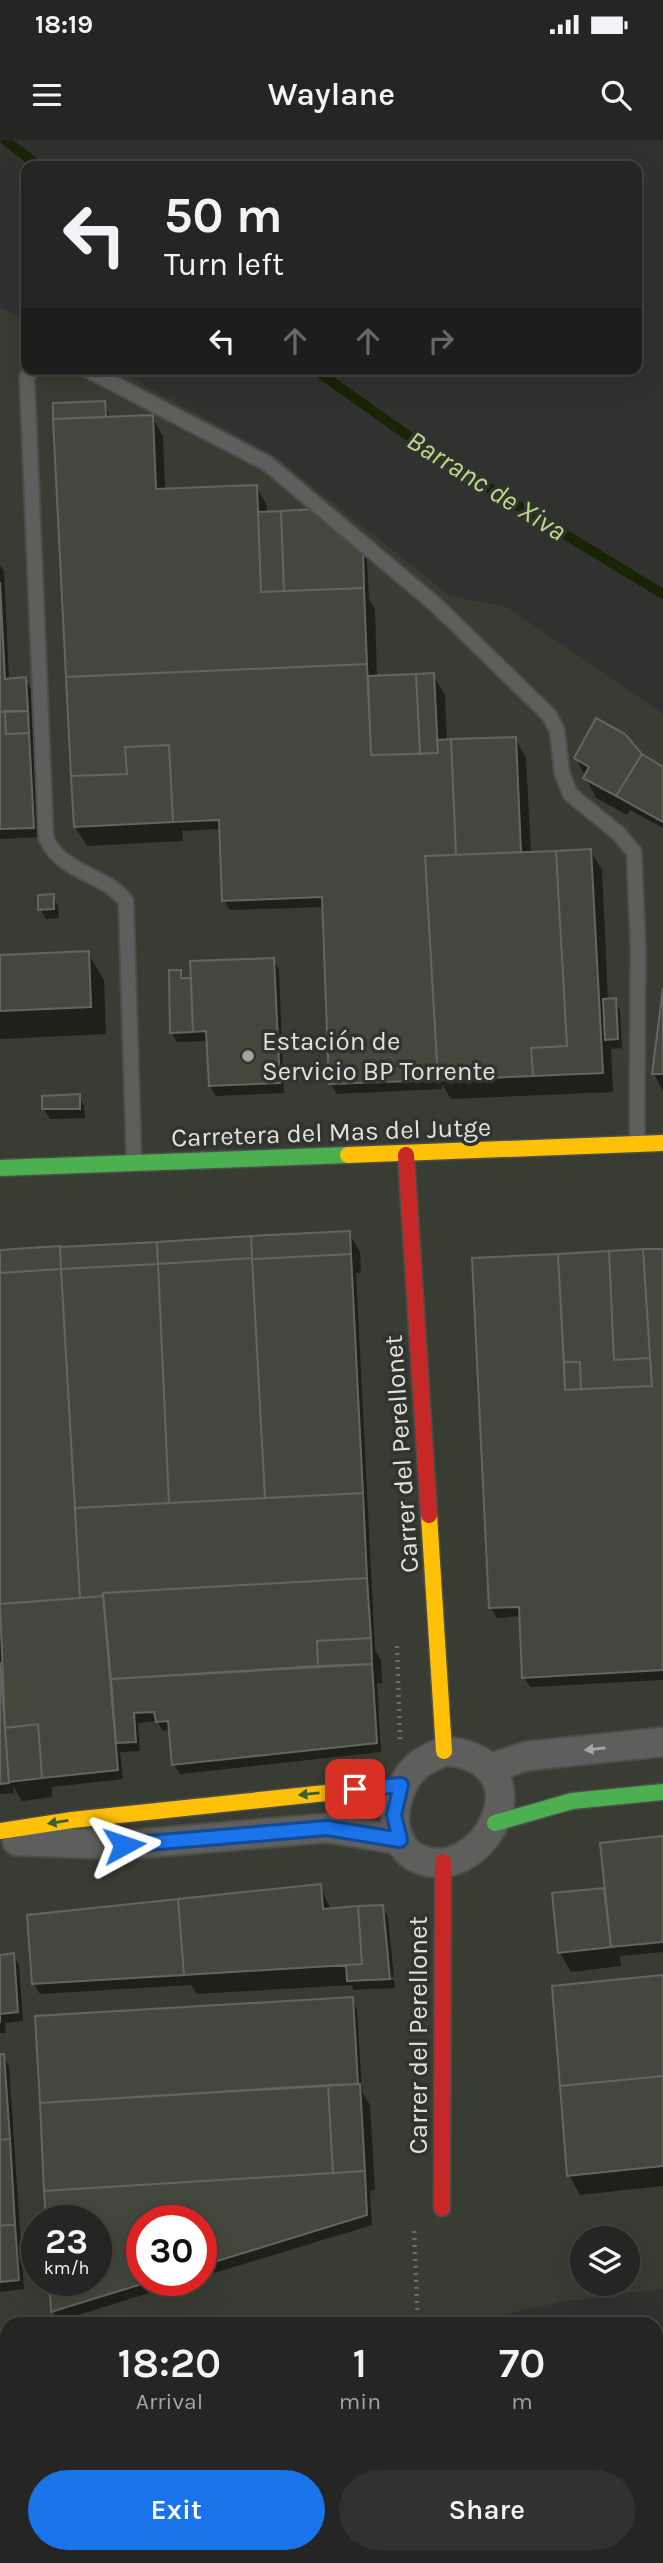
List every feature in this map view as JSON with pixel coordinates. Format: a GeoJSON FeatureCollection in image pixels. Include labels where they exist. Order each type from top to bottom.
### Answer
{"type":"FeatureCollection","features":[{"type":"Feature","properties":{"kind":"street","name":"Carretera del Mas del Jutge"},"geometry":{"type":"LineString","coordinates":[[0,1168],[406,1155],[663,1143]]}},
{"type":"Feature","properties":{"kind":"street","name":"Carrer del Perellonet"},"geometry":{"type":"LineString","coordinates":[[406,1155],[444,1751]]}},
{"type":"Feature","properties":{"kind":"street"},"geometry":{"type":"LineString","coordinates":[[491,1768],[527,1756],[663,1742]]}},
{"type":"Feature","properties":{"kind":"street"},"geometry":{"type":"LineString","coordinates":[[444,1751],[467,1753],[491,1768],[501,1794],[500,1812],[495,1823],[476,1846],[461,1858],[443,1862],[415,1857],[400,1840],[394,1815],[401,1785],[417,1765],[444,1751]]}},
{"type":"Feature","properties":{"kind":"street"},"geometry":{"type":"LineString","coordinates":[[0,1830],[86,1818],[401,1785]]}},
{"type":"Feature","properties":{"kind":"street"},"geometry":{"type":"LineString","coordinates":[[495,1823],[572,1801],[663,1792]]}},
{"type":"Feature","properties":{"kind":"street"},"geometry":{"type":"LineString","coordinates":[[0,1840],[124,1845],[327,1828],[400,1840]]}},
{"type":"Feature","properties":{"kind":"street","name":"Carrer del Perellonet"},"geometry":{"type":"LineString","coordinates":[[442,2208],[443,1862]]}},
{"type":"Feature","properties":{"kind":"lane"},"geometry":{"type":"LineString","coordinates":[[28,375],[46,838],[59,859],[117,890],[125,901],[134,1164]]}},
{"type":"Feature","properties":{"kind":"lane"},"geometry":{"type":"LineString","coordinates":[[97,375],[268,464],[436,605],[549,715],[557,730],[562,773],[570,793],[619,834],[634,852],[638,946],[637,1143]]}},
{"type":"Feature","properties":{"kind":"path"},"geometry":{"type":"LineString","coordinates":[[396,1750],[400,1738],[397,1644]]}},
{"type":"Feature","properties":{"kind":"path"},"geometry":{"type":"LineString","coordinates":[[414,2224],[418,2317]]}},
{"type":"Feature","properties":{"kind":"shaded area"},"geometry":{"type":"Polygon","coordinates":[[[0,307],[21,318],[21,375],[126,375],[275,456],[450,596],[507,607],[663,714],[663,2289],[640,2292],[640,2226],[570,2226],[570,2296],[608,2296],[560,2302],[494,2317],[0,2317],[0,307]]]}},
{"type":"Feature","properties":{"kind":"building"},"geometry":{"type":"Polygon","coordinates":[[[105,401],[106,417],[53,419],[53,403],[105,401]]]}},
{"type":"Feature","properties":{"kind":"building"},"geometry":{"type":"Polygon","coordinates":[[[153,415],[156,489],[257,485],[261,592],[364,588],[367,664],[66,677],[53,419],[153,415]]]}},
{"type":"Feature","properties":{"kind":"building"},"geometry":{"type":"Polygon","coordinates":[[[316,509],[363,548],[364,588],[284,591],[281,511],[316,509]]]}},
{"type":"Feature","properties":{"kind":"building"},"geometry":{"type":"Polygon","coordinates":[[[281,511],[284,591],[261,592],[258,512],[281,511]]]}},
{"type":"Feature","properties":{"kind":"building"},"geometry":{"type":"Polygon","coordinates":[[[0,582],[5,679],[26,677],[28,711],[0,712],[0,582]]]}},
{"type":"Feature","properties":{"kind":"building"},"geometry":{"type":"Polygon","coordinates":[[[367,664],[371,755],[438,753],[437,740],[451,739],[456,855],[425,856],[438,1080],[329,1084],[322,897],[222,901],[219,820],[173,822],[169,745],[125,747],[127,774],[71,776],[66,677],[367,664]]]}},
{"type":"Feature","properties":{"kind":"building"},"geometry":{"type":"Polygon","coordinates":[[[434,673],[438,753],[420,754],[416,674],[434,673]]]}},
{"type":"Feature","properties":{"kind":"building"},"geometry":{"type":"Polygon","coordinates":[[[416,674],[420,754],[371,755],[368,676],[416,674]]]}},
{"type":"Feature","properties":{"kind":"building"},"geometry":{"type":"Polygon","coordinates":[[[5,711],[28,711],[29,733],[6,734],[5,711]]]}},
{"type":"Feature","properties":{"kind":"building"},"geometry":{"type":"Polygon","coordinates":[[[5,711],[6,734],[29,733],[34,828],[0,829],[0,712],[5,711]]]}},
{"type":"Feature","properties":{"kind":"building"},"geometry":{"type":"Polygon","coordinates":[[[596,718],[625,734],[642,754],[616,796],[583,778],[589,767],[574,758],[596,718]]]}},
{"type":"Feature","properties":{"kind":"building"},"geometry":{"type":"Polygon","coordinates":[[[516,737],[521,852],[456,855],[451,739],[516,737]]]}},
{"type":"Feature","properties":{"kind":"building"},"geometry":{"type":"Polygon","coordinates":[[[169,745],[173,822],[74,827],[71,776],[127,774],[125,747],[169,745]]]}},
{"type":"Feature","properties":{"kind":"building"},"geometry":{"type":"Polygon","coordinates":[[[642,754],[663,767],[663,822],[616,796],[642,754]]]}},
{"type":"Feature","properties":{"kind":"building"},"geometry":{"type":"Polygon","coordinates":[[[591,849],[603,1073],[533,1076],[531,1048],[567,1046],[556,851],[591,849]]]}},
{"type":"Feature","properties":{"kind":"building"},"geometry":{"type":"Polygon","coordinates":[[[556,851],[567,1046],[531,1048],[533,1076],[438,1080],[425,856],[556,851]]]}},
{"type":"Feature","properties":{"kind":"building"},"geometry":{"type":"Polygon","coordinates":[[[54,894],[54,909],[38,910],[38,895],[54,894]]]}},
{"type":"Feature","properties":{"kind":"building"},"geometry":{"type":"Polygon","coordinates":[[[89,951],[91,1007],[0,1011],[0,955],[89,951]]]}},
{"type":"Feature","properties":{"kind":"building"},"geometry":{"type":"Polygon","coordinates":[[[274,958],[280,1083],[209,1086],[206,1031],[193,1032],[190,961],[274,958]]]}},
{"type":"Feature","properties":{"kind":"building"},"geometry":{"type":"Polygon","coordinates":[[[169,970],[181,970],[181,978],[191,978],[193,1032],[170,1033],[169,970]]]}},
{"type":"Feature","properties":{"kind":"building"},"geometry":{"type":"Polygon","coordinates":[[[663,988],[663,1074],[652,1074],[663,988]]]}},
{"type":"Feature","properties":{"kind":"building"},"geometry":{"type":"Polygon","coordinates":[[[616,998],[618,1039],[605,1040],[603,999],[616,998]]]}},
{"type":"Feature","properties":{"kind":"building"},"geometry":{"type":"Polygon","coordinates":[[[80,1094],[80,1109],[42,1109],[42,1096],[80,1094]]]}},
{"type":"Feature","properties":{"kind":"building"},"geometry":{"type":"Polygon","coordinates":[[[350,1231],[351,1254],[252,1259],[251,1236],[350,1231]]]}},
{"type":"Feature","properties":{"kind":"building"},"geometry":{"type":"Polygon","coordinates":[[[251,1236],[252,1258],[158,1264],[157,1242],[251,1236]]]}},
{"type":"Feature","properties":{"kind":"building"},"geometry":{"type":"Polygon","coordinates":[[[157,1242],[158,1264],[61,1269],[60,1247],[157,1242]]]}},
{"type":"Feature","properties":{"kind":"building"},"geometry":{"type":"Polygon","coordinates":[[[60,1246],[61,1269],[0,1273],[0,1250],[60,1246]]]}},
{"type":"Feature","properties":{"kind":"building"},"geometry":{"type":"Polygon","coordinates":[[[643,1249],[663,1249],[663,1670],[522,1678],[519,1607],[489,1608],[472,1258],[558,1254],[565,1390],[652,1386],[643,1249]]]}},
{"type":"Feature","properties":{"kind":"building"},"geometry":{"type":"Polygon","coordinates":[[[643,1249],[650,1358],[614,1360],[609,1251],[643,1249]]]}},
{"type":"Feature","properties":{"kind":"building"},"geometry":{"type":"Polygon","coordinates":[[[609,1251],[614,1360],[650,1358],[652,1386],[581,1389],[580,1362],[564,1362],[558,1254],[609,1251]]]}},
{"type":"Feature","properties":{"kind":"building"},"geometry":{"type":"Polygon","coordinates":[[[351,1254],[363,1493],[265,1498],[252,1259],[351,1254]]]}},
{"type":"Feature","properties":{"kind":"building"},"geometry":{"type":"Polygon","coordinates":[[[252,1258],[265,1498],[169,1503],[158,1264],[252,1258]]]}},
{"type":"Feature","properties":{"kind":"building"},"geometry":{"type":"Polygon","coordinates":[[[158,1264],[169,1503],[75,1508],[61,1269],[158,1264]]]}},
{"type":"Feature","properties":{"kind":"building"},"geometry":{"type":"Polygon","coordinates":[[[61,1269],[80,1598],[0,1604],[0,1273],[61,1269]]]}},
{"type":"Feature","properties":{"kind":"building"},"geometry":{"type":"Polygon","coordinates":[[[564,1362],[580,1362],[581,1389],[565,1390],[564,1362]]]}},
{"type":"Feature","properties":{"kind":"building"},"geometry":{"type":"Polygon","coordinates":[[[363,1493],[367,1578],[103,1593],[103,1596],[80,1598],[75,1508],[363,1493]]]}},
{"type":"Feature","properties":{"kind":"building"},"geometry":{"type":"Polygon","coordinates":[[[367,1578],[371,1638],[317,1641],[318,1666],[111,1679],[103,1593],[367,1578]]]}},
{"type":"Feature","properties":{"kind":"building"},"geometry":{"type":"Polygon","coordinates":[[[103,1596],[118,1770],[42,1778],[38,1724],[5,1728],[0,1604],[103,1596]]]}},
{"type":"Feature","properties":{"kind":"building"},"geometry":{"type":"Polygon","coordinates":[[[371,1638],[372,1664],[318,1666],[317,1641],[371,1638]]]}},
{"type":"Feature","properties":{"kind":"building"},"geometry":{"type":"Polygon","coordinates":[[[0,1662],[9,1783],[0,1784],[0,1662]]]}},
{"type":"Feature","properties":{"kind":"building"},"geometry":{"type":"Polygon","coordinates":[[[372,1664],[377,1743],[172,1765],[168,1721],[156,1722],[154,1712],[134,1713],[136,1742],[116,1743],[111,1679],[372,1664]]]}},
{"type":"Feature","properties":{"kind":"building"},"geometry":{"type":"Polygon","coordinates":[[[38,1724],[42,1778],[9,1782],[5,1728],[38,1724]]]}},
{"type":"Feature","properties":{"kind":"building"},"geometry":{"type":"Polygon","coordinates":[[[663,1836],[663,1942],[611,1947],[600,1843],[663,1836]]]}},
{"type":"Feature","properties":{"kind":"building"},"geometry":{"type":"Polygon","coordinates":[[[321,1884],[323,1909],[358,1906],[362,1964],[184,1975],[178,1899],[321,1884]]]}},
{"type":"Feature","properties":{"kind":"building"},"geometry":{"type":"Polygon","coordinates":[[[604,1888],[611,1947],[558,1953],[552,1893],[604,1888]]]}},
{"type":"Feature","properties":{"kind":"building"},"geometry":{"type":"Polygon","coordinates":[[[178,1899],[184,1975],[32,1984],[27,1915],[178,1899]]]}},
{"type":"Feature","properties":{"kind":"building"},"geometry":{"type":"Polygon","coordinates":[[[383,1905],[390,1979],[347,1981],[346,1965],[362,1964],[358,1906],[383,1905]]]}},
{"type":"Feature","properties":{"kind":"building"},"geometry":{"type":"Polygon","coordinates":[[[14,1953],[18,2012],[0,2014],[0,1955],[14,1953]]]}},
{"type":"Feature","properties":{"kind":"building"},"geometry":{"type":"Polygon","coordinates":[[[663,1975],[663,2076],[560,2086],[552,1986],[663,1975]]]}},
{"type":"Feature","properties":{"kind":"building"},"geometry":{"type":"Polygon","coordinates":[[[353,1997],[358,2084],[40,2103],[35,2016],[353,1997]]]}},
{"type":"Feature","properties":{"kind":"building"},"geometry":{"type":"Polygon","coordinates":[[[0,2054],[4,2054],[10,2139],[0,2140],[0,2054]]]}},
{"type":"Feature","properties":{"kind":"building"},"geometry":{"type":"Polygon","coordinates":[[[663,2076],[663,2166],[567,2176],[560,2086],[663,2076]]]}},
{"type":"Feature","properties":{"kind":"building"},"geometry":{"type":"Polygon","coordinates":[[[360,2084],[365,2171],[333,2173],[328,2085],[360,2084]]]}},
{"type":"Feature","properties":{"kind":"building"},"geometry":{"type":"Polygon","coordinates":[[[328,2085],[333,2173],[44,2191],[40,2103],[328,2085]]]}},
{"type":"Feature","properties":{"kind":"building"},"geometry":{"type":"Polygon","coordinates":[[[10,2139],[15,2224],[0,2226],[0,2140],[10,2139]]]}},
{"type":"Feature","properties":{"kind":"building"},"geometry":{"type":"Polygon","coordinates":[[[365,2171],[367,2215],[217,2261],[217,2205],[126,2205],[126,2289],[112,2293],[112,2205],[45,2205],[44,2191],[365,2171]]]}},
{"type":"Feature","properties":{"kind":"building"},"geometry":{"type":"Polygon","coordinates":[[[15,2224],[19,2280],[0,2282],[0,2226],[15,2224]]]}},
{"type":"Feature","properties":{"kind":"building"},"geometry":{"type":"Polygon","coordinates":[[[50,2296],[103,2296],[51,2312],[50,2296]]]}},
{"type":"Feature","properties":{"kind":"waterway","name":"Barranc de Xiva"},"geometry":{"type":"LineString","coordinates":[[5,140],[32,161]]}},
{"type":"Feature","properties":{"kind":"waterway","name":"Barranc de Xiva"},"geometry":{"type":"LineString","coordinates":[[322,375],[441,459],[663,594]]}},
{"type":"Feature","properties":{"kind":"traffic: fast"},"geometry":{"type":"LineString","coordinates":[[0,1168],[348,1155]]}},
{"type":"Feature","properties":{"kind":"traffic: fast"},"geometry":{"type":"LineString","coordinates":[[495,1823],[572,1801],[663,1792]]}},
{"type":"Feature","properties":{"kind":"traffic: slow"},"geometry":{"type":"LineString","coordinates":[[348,1155],[663,1143]]}},
{"type":"Feature","properties":{"kind":"traffic: slow"},"geometry":{"type":"LineString","coordinates":[[429,1515],[444,1751]]}},
{"type":"Feature","properties":{"kind":"traffic: slow"},"geometry":{"type":"LineString","coordinates":[[0,1831],[72,1820],[401,1785]]}},
{"type":"Feature","properties":{"kind":"traffic: jam"},"geometry":{"type":"LineString","coordinates":[[406,1155],[429,1515]]}},
{"type":"Feature","properties":{"kind":"traffic: jam"},"geometry":{"type":"LineString","coordinates":[[442,2208],[443,1862]]}},
{"type":"Feature","properties":{"kind":"place","name":"Estación de Servicio BP Torrente"},"geometry":{"type":"Point","coordinates":[248,1056]}},
{"type":"Feature","properties":{"kind":"route"},"geometry":{"type":"LineString","coordinates":[[124,1845],[327,1828],[400,1840],[394,1815],[401,1785],[355,1789]]}}]}
